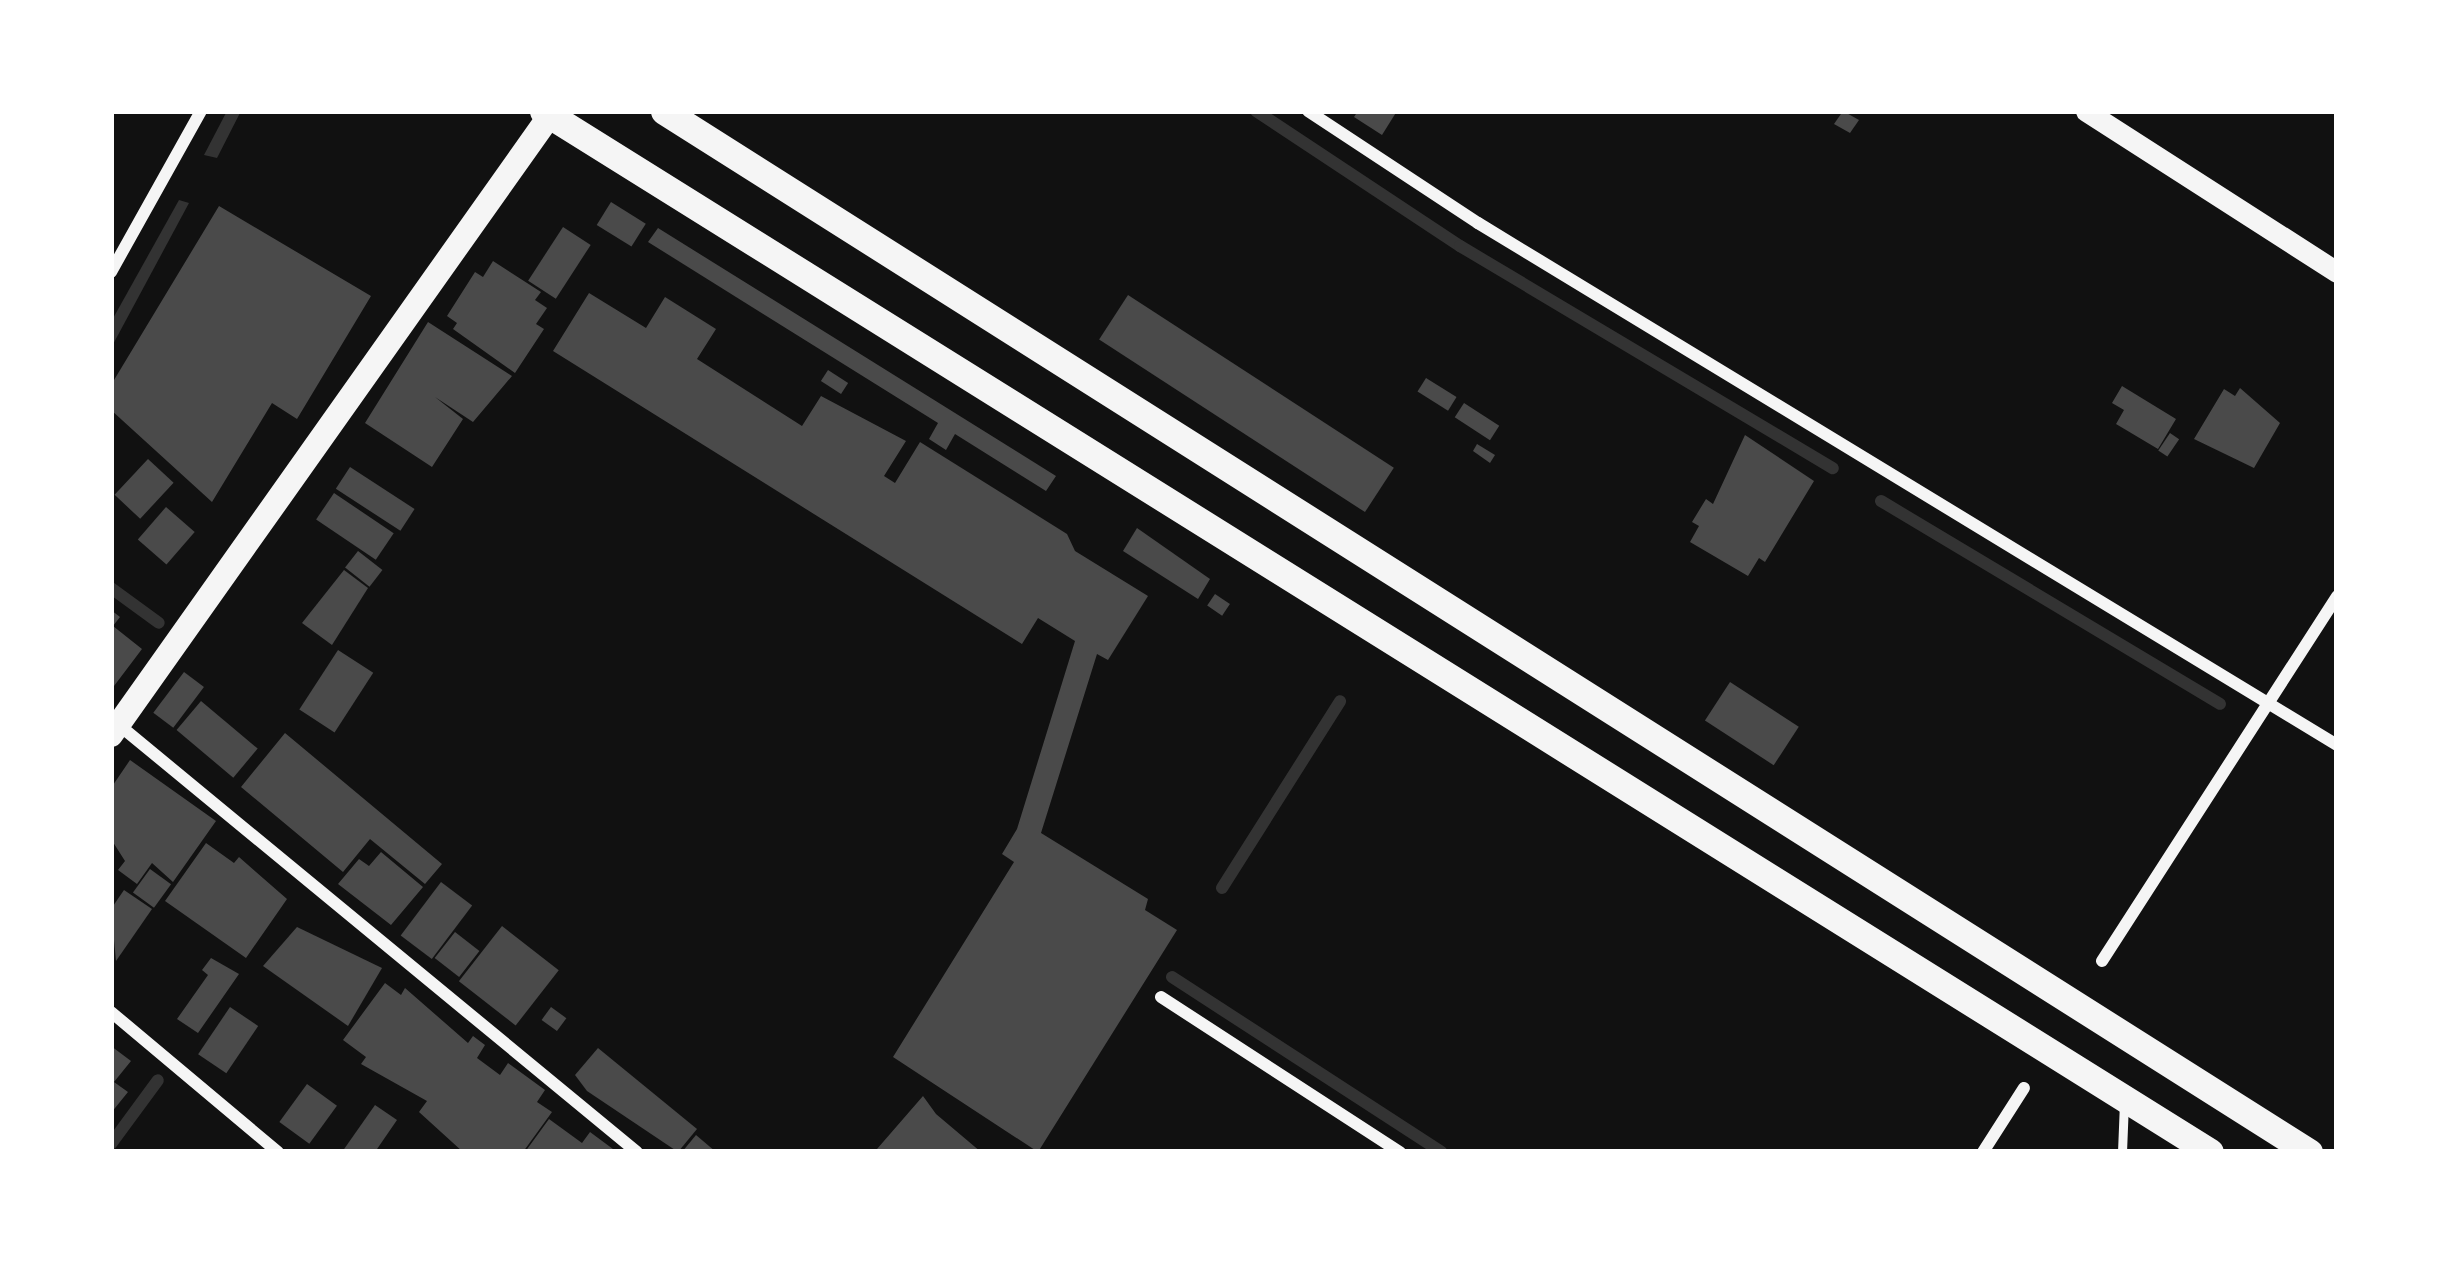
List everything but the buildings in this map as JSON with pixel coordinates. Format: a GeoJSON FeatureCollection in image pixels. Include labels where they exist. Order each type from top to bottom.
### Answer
{"type":"FeatureCollection","features":[{"type":"Feature","properties":{"kind":"highway"},"geometry":{"type":"LineString","coordinates":[[664,111],[2309,1152]]}},
{"type":"Feature","properties":{"kind":"highway"},"geometry":{"type":"LineString","coordinates":[[549,112],[2210,1152]]}},
{"type":"Feature","properties":{"kind":"main road"},"geometry":{"type":"LineString","coordinates":[[113,726],[549,112]]}},
{"type":"Feature","properties":{"kind":"street"},"geometry":{"type":"LineString","coordinates":[[111,272],[202,111]]}},
{"type":"Feature","properties":{"kind":"street"},"geometry":{"type":"LineString","coordinates":[[1308,111],[1497,235],[2337,745]]}},
{"type":"Feature","properties":{"kind":"street"},"geometry":{"type":"LineString","coordinates":[[2086,111],[2337,272]]}},
{"type":"Feature","properties":{"kind":"street"},"geometry":{"type":"LineString","coordinates":[[2102,961],[2337,596]]}},
{"type":"Feature","properties":{"kind":"street"},"geometry":{"type":"LineString","coordinates":[[113,726],[637,1152]]}},
{"type":"Feature","properties":{"kind":"street"},"geometry":{"type":"LineString","coordinates":[[1161,997],[1400,1152]]}},
{"type":"Feature","properties":{"kind":"street"},"geometry":{"type":"LineString","coordinates":[[111,1012],[278,1152]]}},
{"type":"Feature","properties":{"kind":"street"},"geometry":{"type":"LineString","coordinates":[[1983,1152],[2024,1088]]}},
{"type":"Feature","properties":{"kind":"lane"},"geometry":{"type":"LineString","coordinates":[[2122,1152],[2125,1099]]}},
{"type":"Feature","properties":{"kind":"shaded area"},"geometry":{"type":"Polygon","coordinates":[[[227,111],[241,111],[217,158],[204,155],[227,111]]]}},
{"type":"Feature","properties":{"kind":"shaded area"},"geometry":{"type":"Polygon","coordinates":[[[179,200],[189,203],[111,348],[111,322],[179,200]]]}},
{"type":"Feature","properties":{"kind":"waterway"},"geometry":{"type":"LineString","coordinates":[[1256,111],[1460,246],[1833,468]]}},
{"type":"Feature","properties":{"kind":"waterway"},"geometry":{"type":"LineString","coordinates":[[1881,501],[2220,704]]}},
{"type":"Feature","properties":{"kind":"waterway"},"geometry":{"type":"LineString","coordinates":[[111,588],[159,623]]}},
{"type":"Feature","properties":{"kind":"waterway"},"geometry":{"type":"LineString","coordinates":[[1222,888],[1340,701]]}},
{"type":"Feature","properties":{"kind":"waterway"},"geometry":{"type":"LineString","coordinates":[[1172,977],[1441,1152]]}},
{"type":"Feature","properties":{"kind":"waterway"},"geometry":{"type":"LineString","coordinates":[[111,1144],[158,1080]]}}]}
